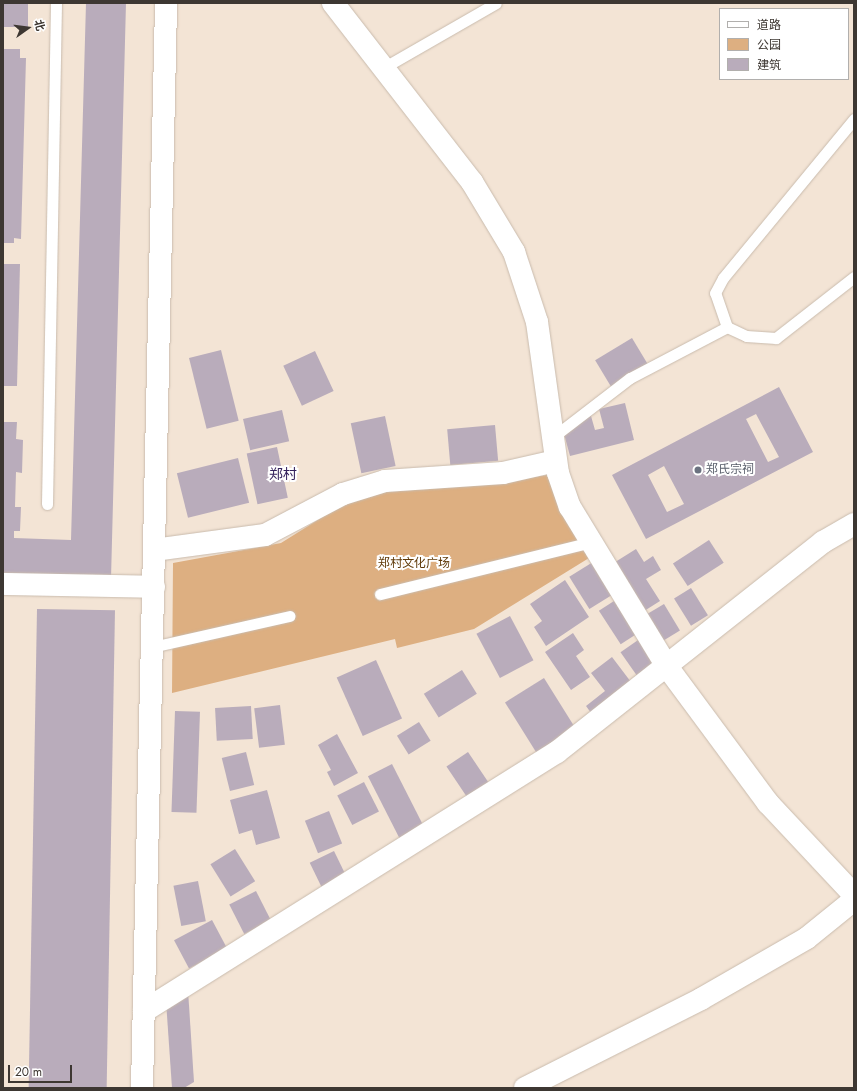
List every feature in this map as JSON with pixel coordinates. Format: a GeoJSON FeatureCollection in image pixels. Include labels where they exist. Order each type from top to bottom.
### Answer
{"type":"FeatureCollection","features":[{"type":"Feature","properties":{"kind":"street"},"geometry":{"type":"LineString","coordinates":[[142,1088],[166,3]]}},
{"type":"Feature","properties":{"kind":"street"},"geometry":{"type":"LineString","coordinates":[[334,3],[472,182],[514,252],[537,322],[556,462],[570,507],[668,668],[768,803],[854,895]]}},
{"type":"Feature","properties":{"kind":"street"},"geometry":{"type":"LineString","coordinates":[[154,550],[265,536],[343,494],[385,481],[503,473],[556,462]]}},
{"type":"Feature","properties":{"kind":"street"},"geometry":{"type":"LineString","coordinates":[[144,1011],[557,752],[668,668],[824,542],[854,524]]}},
{"type":"Feature","properties":{"kind":"street"},"geometry":{"type":"LineString","coordinates":[[3,584],[154,587]]}},
{"type":"Feature","properties":{"kind":"street"},"geometry":{"type":"LineString","coordinates":[[525,1088],[715,992],[808,938],[854,900]]}},
{"type":"Feature","properties":{"kind":"lane"},"geometry":{"type":"LineString","coordinates":[[47,504],[56,3]]}},
{"type":"Feature","properties":{"kind":"lane"},"geometry":{"type":"LineString","coordinates":[[383,68],[496,3]]}},
{"type":"Feature","properties":{"kind":"lane"},"geometry":{"type":"LineString","coordinates":[[854,119],[723,278],[715,293],[727,327],[746,336],[776,338],[854,277]]}},
{"type":"Feature","properties":{"kind":"lane"},"geometry":{"type":"LineString","coordinates":[[552,436],[630,378],[727,327]]}},
{"type":"Feature","properties":{"kind":"lane"},"geometry":{"type":"LineString","coordinates":[[380,594],[591,542]]}},
{"type":"Feature","properties":{"kind":"lane"},"geometry":{"type":"LineString","coordinates":[[152,647],[290,616]]}},
{"type":"Feature","properties":{"kind":"green space","name":"郑村文化广场"},"geometry":{"type":"Polygon","coordinates":[[[547,475],[568,522],[589,558],[474,629],[397,648],[395,639],[172,693],[173,563],[281,543],[348,501],[378,489],[481,485],[547,475]]]}},
{"type":"Feature","properties":{"kind":"building"},"geometry":{"type":"Polygon","coordinates":[[[3,3],[28,3],[28,27],[3,27],[3,3]]]}},
{"type":"Feature","properties":{"kind":"building"},"geometry":{"type":"Polygon","coordinates":[[[86,3],[126,3],[111,579],[3,575],[3,422],[17,422],[16,439],[23,440],[22,473],[16,472],[15,507],[21,507],[20,531],[14,531],[14,538],[71,540],[86,3]]]}},
{"type":"Feature","properties":{"kind":"building"},"geometry":{"type":"Polygon","coordinates":[[[3,49],[20,49],[20,58],[26,58],[21,239],[14,238],[14,243],[3,243],[3,49]]]}},
{"type":"Feature","properties":{"kind":"building"},"geometry":{"type":"Polygon","coordinates":[[[3,264],[20,264],[17,386],[3,386],[3,264]]]}},
{"type":"Feature","properties":{"kind":"building"},"geometry":{"type":"Polygon","coordinates":[[[632,338],[648,365],[611,387],[595,360],[632,338]]]}},
{"type":"Feature","properties":{"kind":"building"},"geometry":{"type":"Polygon","coordinates":[[[221,350],[239,421],[207,429],[189,358],[221,350]]]}},
{"type":"Feature","properties":{"kind":"building"},"geometry":{"type":"Polygon","coordinates":[[[315,351],[334,391],[302,406],[283,366],[315,351]]]}},
{"type":"Feature","properties":{"kind":"building","name":"郑氏宗祠"},"geometry":{"type":"Polygon","coordinates":[[[779,387],[813,452],[646,539],[612,475],[779,387]],[[756,414],[746,419],[768,462],[779,457],[756,414]],[[664,466],[648,475],[667,512],[684,504],[664,466]]]}},
{"type":"Feature","properties":{"kind":"building"},"geometry":{"type":"Polygon","coordinates":[[[625,403],[634,440],[570,456],[564,434],[583,418],[591,416],[595,430],[604,428],[599,409],[625,403]]]}},
{"type":"Feature","properties":{"kind":"building"},"geometry":{"type":"Polygon","coordinates":[[[282,410],[289,441],[250,450],[243,419],[282,410]]]}},
{"type":"Feature","properties":{"kind":"building"},"geometry":{"type":"Polygon","coordinates":[[[385,416],[396,466],[361,473],[351,423],[385,416]]]}},
{"type":"Feature","properties":{"kind":"building"},"geometry":{"type":"Polygon","coordinates":[[[495,425],[498,461],[450,465],[447,429],[495,425]]]}},
{"type":"Feature","properties":{"kind":"building"},"geometry":{"type":"Polygon","coordinates":[[[277,447],[288,498],[257,504],[247,453],[277,447]]]}},
{"type":"Feature","properties":{"kind":"building"},"geometry":{"type":"Polygon","coordinates":[[[238,458],[249,503],[188,518],[177,473],[238,458]]]}},
{"type":"Feature","properties":{"kind":"building"},"geometry":{"type":"Polygon","coordinates":[[[709,540],[724,563],[688,586],[673,563],[709,540]]]}},
{"type":"Feature","properties":{"kind":"building"},"geometry":{"type":"Polygon","coordinates":[[[636,549],[644,562],[653,556],[661,570],[646,579],[660,601],[641,613],[612,564],[636,549]]]}},
{"type":"Feature","properties":{"kind":"building"},"geometry":{"type":"Polygon","coordinates":[[[593,562],[613,594],[589,609],[569,577],[593,562]]]}},
{"type":"Feature","properties":{"kind":"building"},"geometry":{"type":"Polygon","coordinates":[[[565,580],[589,617],[546,646],[534,627],[542,621],[530,604],[565,580]]]}},
{"type":"Feature","properties":{"kind":"building"},"geometry":{"type":"Polygon","coordinates":[[[691,588],[708,615],[691,626],[674,599],[691,588]]]}},
{"type":"Feature","properties":{"kind":"building"},"geometry":{"type":"Polygon","coordinates":[[[614,601],[636,635],[621,644],[599,611],[614,601]]]}},
{"type":"Feature","properties":{"kind":"building"},"geometry":{"type":"Polygon","coordinates":[[[664,604],[680,631],[661,642],[645,615],[664,604]]]}},
{"type":"Feature","properties":{"kind":"building"},"geometry":{"type":"Polygon","coordinates":[[[37,609],[115,610],[107,1088],[29,1088],[37,609]]]}},
{"type":"Feature","properties":{"kind":"building"},"geometry":{"type":"Polygon","coordinates":[[[510,616],[533,660],[500,678],[476,634],[510,616]]]}},
{"type":"Feature","properties":{"kind":"building"},"geometry":{"type":"Polygon","coordinates":[[[573,633],[584,650],[576,656],[590,677],[571,690],[545,652],[573,633]]]}},
{"type":"Feature","properties":{"kind":"building"},"geometry":{"type":"Polygon","coordinates":[[[641,638],[660,665],[639,679],[621,652],[641,638]]]}},
{"type":"Feature","properties":{"kind":"building"},"geometry":{"type":"Polygon","coordinates":[[[612,657],[634,686],[594,717],[586,706],[605,691],[591,673],[612,657]]]}},
{"type":"Feature","properties":{"kind":"building"},"geometry":{"type":"Polygon","coordinates":[[[376,660],[402,718],[363,736],[337,677],[376,660]]]}},
{"type":"Feature","properties":{"kind":"building"},"geometry":{"type":"Polygon","coordinates":[[[462,670],[477,694],[439,718],[424,694],[462,670]]]}},
{"type":"Feature","properties":{"kind":"building"},"geometry":{"type":"Polygon","coordinates":[[[544,678],[577,731],[538,755],[505,702],[544,678]]]}},
{"type":"Feature","properties":{"kind":"building"},"geometry":{"type":"Polygon","coordinates":[[[280,705],[285,745],[259,748],[254,708],[280,705]]]}},
{"type":"Feature","properties":{"kind":"building"},"geometry":{"type":"Polygon","coordinates":[[[251,706],[253,739],[217,741],[215,708],[251,706]]]}},
{"type":"Feature","properties":{"kind":"building"},"geometry":{"type":"Polygon","coordinates":[[[175,711],[200,712],[196,813],[171,812],[175,711]]]}},
{"type":"Feature","properties":{"kind":"building"},"geometry":{"type":"Polygon","coordinates":[[[419,722],[431,741],[409,754],[397,736],[419,722]]]}},
{"type":"Feature","properties":{"kind":"building"},"geometry":{"type":"Polygon","coordinates":[[[337,734],[358,773],[334,786],[327,772],[331,770],[318,745],[337,734]]]}},
{"type":"Feature","properties":{"kind":"building"},"geometry":{"type":"Polygon","coordinates":[[[246,752],[254,785],[230,791],[222,758],[246,752]]]}},
{"type":"Feature","properties":{"kind":"building"},"geometry":{"type":"Polygon","coordinates":[[[468,752],[490,785],[469,800],[446,767],[468,752]]]}},
{"type":"Feature","properties":{"kind":"building"},"geometry":{"type":"Polygon","coordinates":[[[392,764],[425,828],[401,840],[368,776],[392,764]]]}},
{"type":"Feature","properties":{"kind":"building"},"geometry":{"type":"Polygon","coordinates":[[[364,782],[379,811],[352,825],[337,796],[364,782]]]}},
{"type":"Feature","properties":{"kind":"building"},"geometry":{"type":"Polygon","coordinates":[[[267,790],[280,838],[256,845],[252,830],[239,834],[230,800],[267,790]]]}},
{"type":"Feature","properties":{"kind":"building"},"geometry":{"type":"Polygon","coordinates":[[[329,811],[342,843],[318,853],[305,821],[329,811]]]}},
{"type":"Feature","properties":{"kind":"building"},"geometry":{"type":"Polygon","coordinates":[[[235,849],[255,881],[231,897],[210,864],[235,849]]]}},
{"type":"Feature","properties":{"kind":"building"},"geometry":{"type":"Polygon","coordinates":[[[334,851],[347,878],[323,890],[310,863],[334,851]]]}},
{"type":"Feature","properties":{"kind":"building"},"geometry":{"type":"Polygon","coordinates":[[[198,881],[206,921],[181,926],[173,886],[198,881]]]}},
{"type":"Feature","properties":{"kind":"building"},"geometry":{"type":"Polygon","coordinates":[[[256,891],[271,920],[244,934],[229,905],[256,891]]]}},
{"type":"Feature","properties":{"kind":"building"},"geometry":{"type":"Polygon","coordinates":[[[212,920],[227,948],[189,968],[174,940],[212,920]]]}},
{"type":"Feature","properties":{"kind":"building"},"geometry":{"type":"Polygon","coordinates":[[[188,990],[194,1082],[184,1088],[172,1088],[166,1001],[188,990]]]}},
{"type":"Feature","properties":{"kind":"place","name":"郑氏宗祠"},"geometry":{"type":"Point","coordinates":[698,470]}},
{"type":"Feature","properties":{"kind":"district","name":"郑村"},"geometry":{"type":"Point","coordinates":[283,474]}}]}
